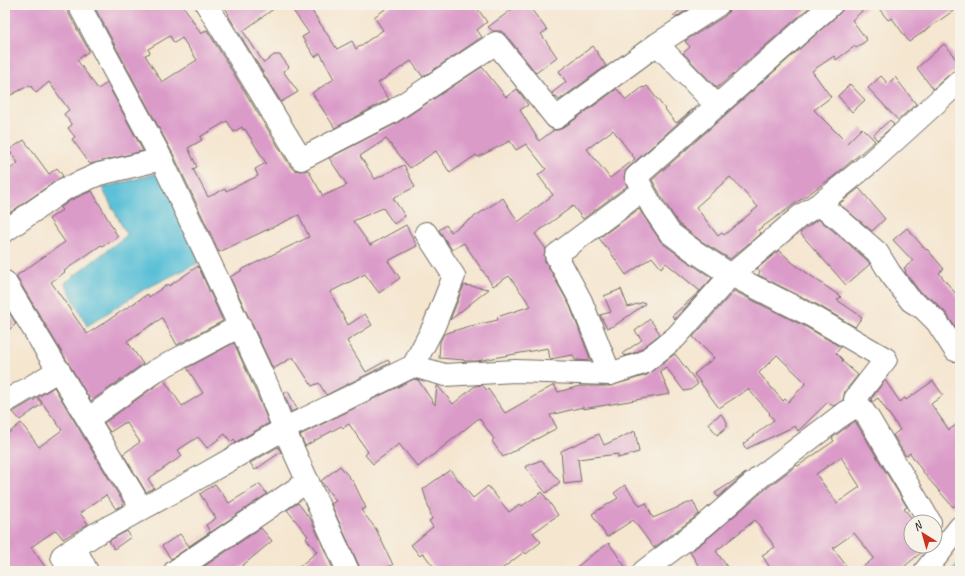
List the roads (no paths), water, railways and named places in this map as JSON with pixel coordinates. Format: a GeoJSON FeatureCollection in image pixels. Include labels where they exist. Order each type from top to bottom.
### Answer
{"type":"FeatureCollection","features":[{"type":"Feature","properties":{"kind":"street"},"geometry":{"type":"LineString","coordinates":[[79,5],[162,159],[268,387],[284,429],[348,571]]}},
{"type":"Feature","properties":{"kind":"street"},"geometry":{"type":"LineString","coordinates":[[207,5],[301,159],[390,113],[496,43],[556,118],[657,44],[718,5]]}},
{"type":"Feature","properties":{"kind":"street"},"geometry":{"type":"LineString","coordinates":[[831,5],[636,177],[653,208],[670,233],[694,251],[731,275],[812,316],[886,359],[855,399],[925,514]]}},
{"type":"Feature","properties":{"kind":"street"},"geometry":{"type":"LineString","coordinates":[[657,44],[717,106]]}},
{"type":"Feature","properties":{"kind":"street"},"geometry":{"type":"LineString","coordinates":[[413,366],[445,375],[515,371],[610,374],[643,363],[676,336],[731,275],[799,217],[822,202],[871,162],[960,81]]}},
{"type":"Feature","properties":{"kind":"street"},"geometry":{"type":"LineString","coordinates":[[5,231],[65,189],[99,174],[162,159]]}},
{"type":"Feature","properties":{"kind":"street"},"geometry":{"type":"LineString","coordinates":[[610,374],[581,301],[556,256],[643,190]]}},
{"type":"Feature","properties":{"kind":"street"},"geometry":{"type":"LineString","coordinates":[[822,202],[826,210],[839,219],[877,252],[890,273],[911,301],[924,309],[937,322],[955,350],[960,348]]}},
{"type":"Feature","properties":{"kind":"street"},"geometry":{"type":"LineString","coordinates":[[69,571],[62,556],[94,535],[284,429],[413,366],[434,326],[454,276],[426,233]]}},
{"type":"Feature","properties":{"kind":"street"},"geometry":{"type":"LineString","coordinates":[[5,282],[142,509]]}},
{"type":"Feature","properties":{"kind":"street"},"geometry":{"type":"LineString","coordinates":[[88,419],[155,371],[240,326]]}},
{"type":"Feature","properties":{"kind":"street"},"geometry":{"type":"LineString","coordinates":[[5,402],[59,370]]}},
{"type":"Feature","properties":{"kind":"street"},"geometry":{"type":"LineString","coordinates":[[644,571],[704,526],[760,477],[839,417],[859,404]]}},
{"type":"Feature","properties":{"kind":"street"},"geometry":{"type":"LineString","coordinates":[[175,571],[308,482]]}},
{"type":"Feature","properties":{"kind":"street"},"geometry":{"type":"LineString","coordinates":[[925,571],[951,535]]}},
{"type":"Feature","properties":{"kind":"street"},"geometry":{"type":"LineString","coordinates":[[75,548],[87,571]]}},
{"type":"Feature","properties":{"kind":"water"},"geometry":{"type":"Polygon","coordinates":[[[163,172],[200,262],[143,290],[87,326],[65,283],[127,235],[102,188],[163,172]]]}},
{"type":"Feature","properties":{"kind":"waterway"},"geometry":{"type":"LineString","coordinates":[[954,571],[960,564]]}}]}
